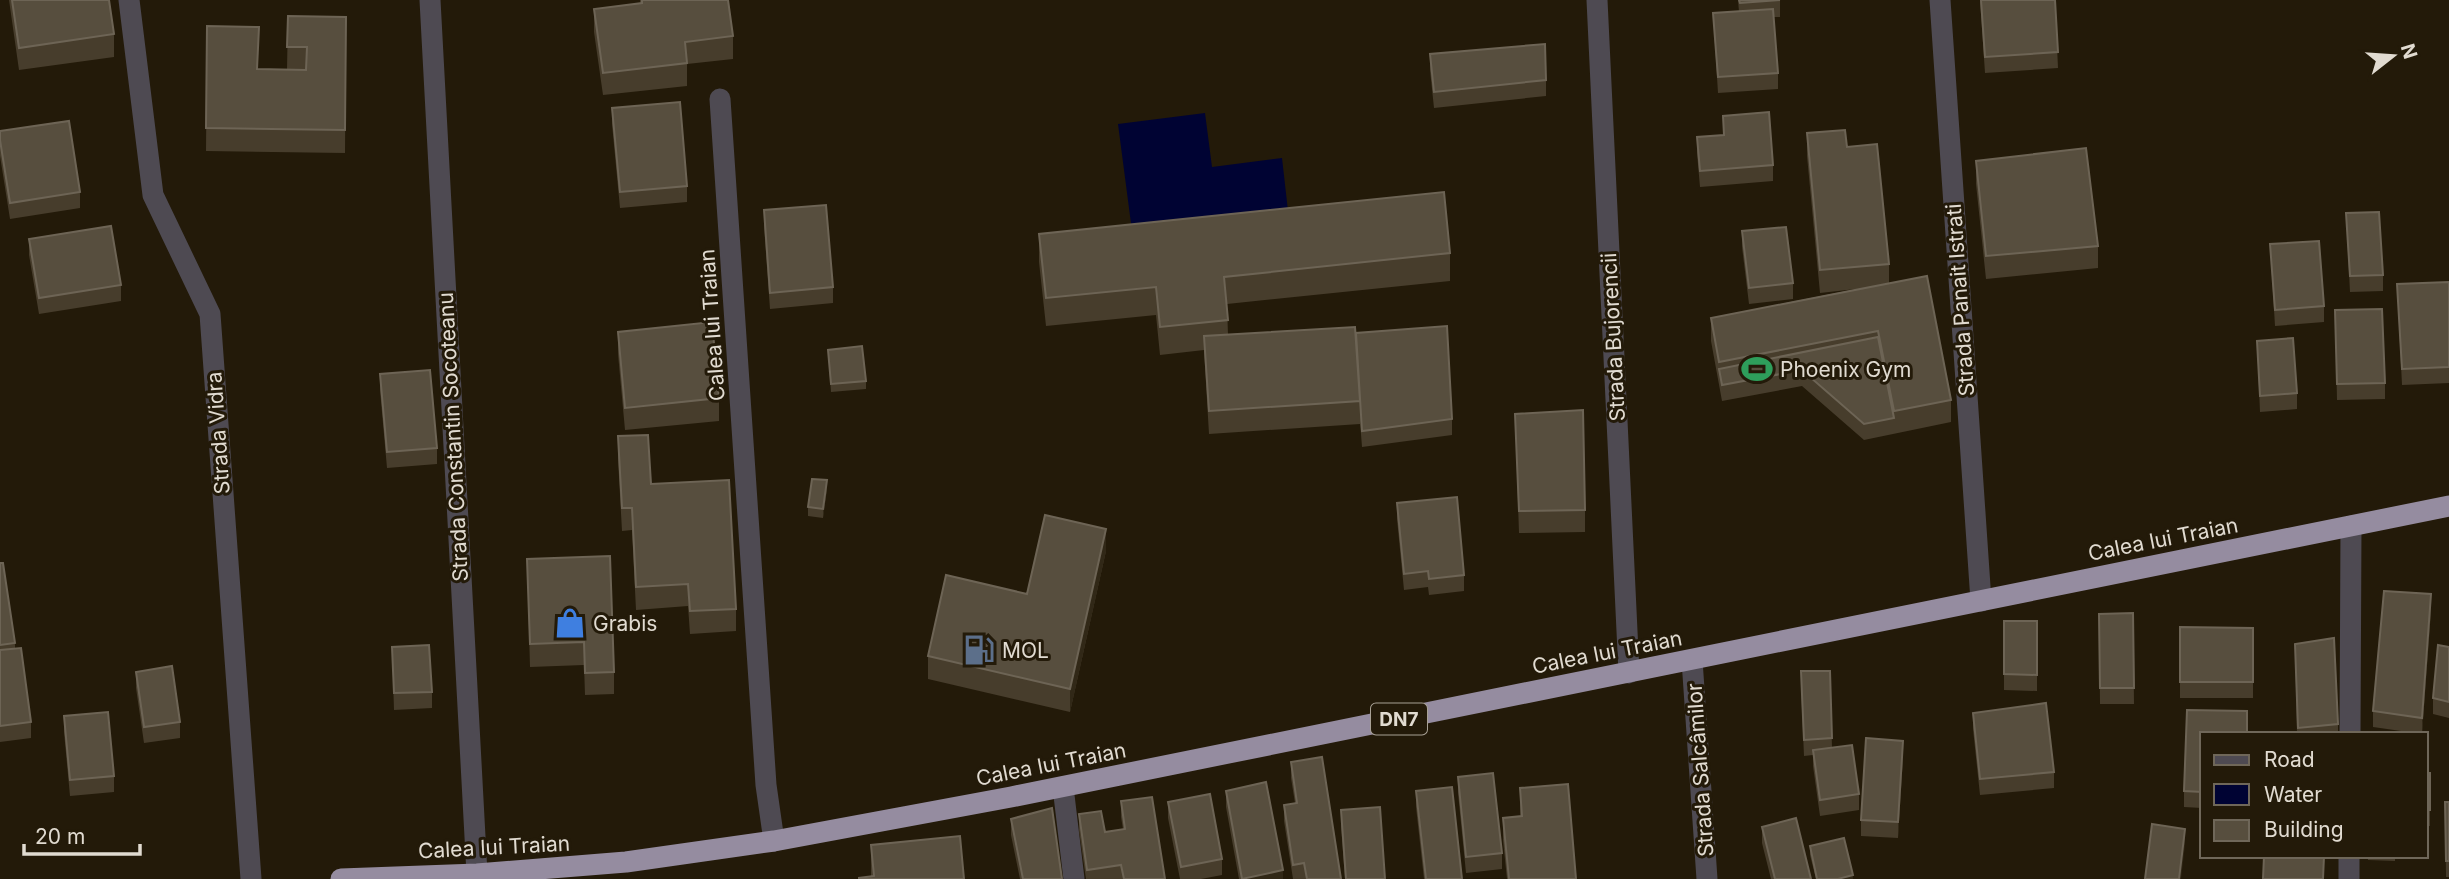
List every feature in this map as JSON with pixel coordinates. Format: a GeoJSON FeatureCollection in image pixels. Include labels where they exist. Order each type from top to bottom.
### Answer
{"type":"FeatureCollection","features":[{"type":"Feature","properties":{"kind":"highway","name":"Calea lui Traian"},"geometry":{"type":"LineString","coordinates":[[341,879],[477,874],[614,863],[774,841],[1063,787],[2449,506]]}},
{"type":"Feature","properties":{"kind":"street","name":"Strada Vidra"},"geometry":{"type":"LineString","coordinates":[[129,0],[153,195],[210,314],[251,879]]}},
{"type":"Feature","properties":{"kind":"street","name":"Strada Constantin Socoteanu"},"geometry":{"type":"LineString","coordinates":[[430,0],[477,874]]}},
{"type":"Feature","properties":{"kind":"street","name":"Strada Bujorencii"},"geometry":{"type":"LineString","coordinates":[[1597,0],[1629,673]]}},
{"type":"Feature","properties":{"kind":"street","name":"Strada Panait Istrati"},"geometry":{"type":"LineString","coordinates":[[1940,0],[1981,601]]}},
{"type":"Feature","properties":{"kind":"street","name":"Calea lui Traian"},"geometry":{"type":"LineString","coordinates":[[720,99],[766,785],[774,841]]}},
{"type":"Feature","properties":{"kind":"street"},"geometry":{"type":"LineString","coordinates":[[2350,526],[2350,732]]}},
{"type":"Feature","properties":{"kind":"street","name":"Strada Salcâmilor"},"geometry":{"type":"LineString","coordinates":[[1692,660],[1707,879]]}},
{"type":"Feature","properties":{"kind":"street"},"geometry":{"type":"LineString","coordinates":[[1063,787],[1074,879]]}},
{"type":"Feature","properties":{"kind":"street"},"geometry":{"type":"LineString","coordinates":[[2349,858],[2349,879]]}},
{"type":"Feature","properties":{"kind":"water"},"geometry":{"type":"Polygon","coordinates":[[[1205,113],[1212,167],[1282,158],[1288,211],[1132,231],[1118,124],[1205,113]]]}},
{"type":"Feature","properties":{"kind":"building"},"geometry":{"type":"Polygon","coordinates":[[[12,0],[109,0],[114,34],[19,48],[12,0]]]}},
{"type":"Feature","properties":{"kind":"building"},"geometry":{"type":"Polygon","coordinates":[[[642,0],[728,0],[733,36],[685,42],[687,63],[603,73],[594,9],[642,3],[642,0]]]}},
{"type":"Feature","properties":{"kind":"building"},"geometry":{"type":"Polygon","coordinates":[[[1739,0],[1780,0],[1740,3],[1739,0]]]}},
{"type":"Feature","properties":{"kind":"building"},"geometry":{"type":"Polygon","coordinates":[[[1981,0],[2055,0],[2058,52],[1985,57],[1981,0]]]}},
{"type":"Feature","properties":{"kind":"building"},"geometry":{"type":"Polygon","coordinates":[[[1773,9],[1778,73],[1718,77],[1713,13],[1773,9]]]}},
{"type":"Feature","properties":{"kind":"building"},"geometry":{"type":"Polygon","coordinates":[[[288,16],[346,17],[345,130],[206,128],[207,26],[259,27],[257,69],[306,70],[307,47],[287,47],[288,16]]]}},
{"type":"Feature","properties":{"kind":"building"},"geometry":{"type":"Polygon","coordinates":[[[1545,44],[1546,80],[1434,92],[1430,54],[1545,44]]]}},
{"type":"Feature","properties":{"kind":"building"},"geometry":{"type":"Polygon","coordinates":[[[680,102],[687,186],[620,192],[612,108],[680,102]]]}},
{"type":"Feature","properties":{"kind":"building"},"geometry":{"type":"Polygon","coordinates":[[[1769,112],[1773,165],[1700,171],[1697,137],[1724,135],[1723,116],[1769,112]]]}},
{"type":"Feature","properties":{"kind":"building"},"geometry":{"type":"Polygon","coordinates":[[[69,121],[80,192],[10,203],[0,131],[69,121]]]}},
{"type":"Feature","properties":{"kind":"building"},"geometry":{"type":"Polygon","coordinates":[[[1845,130],[1847,147],[1877,144],[1889,264],[1820,270],[1807,133],[1845,130]]]}},
{"type":"Feature","properties":{"kind":"building"},"geometry":{"type":"Polygon","coordinates":[[[2086,148],[2098,246],[1986,256],[1976,161],[2086,148]]]}},
{"type":"Feature","properties":{"kind":"building"},"geometry":{"type":"Polygon","coordinates":[[[1444,192],[1450,253],[1224,277],[1228,320],[1160,327],[1156,287],[1046,298],[1039,234],[1444,192]]]}},
{"type":"Feature","properties":{"kind":"building"},"geometry":{"type":"Polygon","coordinates":[[[826,205],[833,287],[770,293],[764,210],[826,205]]]}},
{"type":"Feature","properties":{"kind":"building"},"geometry":{"type":"Polygon","coordinates":[[[2379,212],[2383,275],[2350,276],[2346,213],[2379,212]]]}},
{"type":"Feature","properties":{"kind":"building"},"geometry":{"type":"Polygon","coordinates":[[[111,226],[121,285],[39,298],[29,239],[111,226]]]}},
{"type":"Feature","properties":{"kind":"building"},"geometry":{"type":"Polygon","coordinates":[[[1786,227],[1793,283],[1749,288],[1742,231],[1786,227]]]}},
{"type":"Feature","properties":{"kind":"building"},"geometry":{"type":"Polygon","coordinates":[[[2319,241],[2324,306],[2275,310],[2270,244],[2319,241]]]}},
{"type":"Feature","properties":{"kind":"building","name":"Phoenix Gym"},"geometry":{"type":"Polygon","coordinates":[[[1927,276],[1951,400],[1894,411],[1878,331],[1719,362],[1711,318],[1927,276]]]}},
{"type":"Feature","properties":{"kind":"building"},"geometry":{"type":"Polygon","coordinates":[[[2449,282],[2449,367],[2402,369],[2397,284],[2449,282]]]}},
{"type":"Feature","properties":{"kind":"building"},"geometry":{"type":"Polygon","coordinates":[[[2382,309],[2385,383],[2337,384],[2335,310],[2382,309]]]}},
{"type":"Feature","properties":{"kind":"building"},"geometry":{"type":"Polygon","coordinates":[[[712,322],[719,398],[625,408],[618,332],[712,322]]]}},
{"type":"Feature","properties":{"kind":"building"},"geometry":{"type":"Polygon","coordinates":[[[1447,326],[1452,419],[1362,431],[1356,333],[1447,326]]]}},
{"type":"Feature","properties":{"kind":"building"},"geometry":{"type":"Polygon","coordinates":[[[1355,327],[1360,401],[1209,411],[1204,336],[1355,327]]]}},
{"type":"Feature","properties":{"kind":"building"},"geometry":{"type":"Polygon","coordinates":[[[1878,337],[1894,418],[1864,424],[1802,370],[1722,385],[1719,369],[1878,337]]]}},
{"type":"Feature","properties":{"kind":"building"},"geometry":{"type":"Polygon","coordinates":[[[2293,338],[2297,393],[2260,396],[2257,341],[2293,338]]]}},
{"type":"Feature","properties":{"kind":"building"},"geometry":{"type":"Polygon","coordinates":[[[862,346],[866,381],[831,384],[828,350],[862,346]]]}},
{"type":"Feature","properties":{"kind":"building"},"geometry":{"type":"Polygon","coordinates":[[[430,370],[437,448],[387,452],[380,374],[430,370]]]}},
{"type":"Feature","properties":{"kind":"building"},"geometry":{"type":"Polygon","coordinates":[[[1583,410],[1585,510],[1519,511],[1515,414],[1583,410]]]}},
{"type":"Feature","properties":{"kind":"building"},"geometry":{"type":"Polygon","coordinates":[[[648,435],[651,484],[729,480],[736,609],[690,611],[688,584],[636,587],[632,508],[622,508],[618,436],[648,435]]]}},
{"type":"Feature","properties":{"kind":"building"},"geometry":{"type":"Polygon","coordinates":[[[812,479],[827,480],[823,509],[808,507],[812,479]]]}},
{"type":"Feature","properties":{"kind":"building"},"geometry":{"type":"Polygon","coordinates":[[[1457,497],[1464,575],[1429,579],[1428,571],[1404,574],[1397,503],[1457,497]]]}},
{"type":"Feature","properties":{"kind":"building"},"geometry":{"type":"Polygon","coordinates":[[[1045,515],[1106,529],[1070,689],[928,656],[946,575],[1027,594],[1045,515]]]}},
{"type":"Feature","properties":{"kind":"building","name":"Grabis"},"geometry":{"type":"Polygon","coordinates":[[[610,556],[614,672],[585,673],[584,642],[530,644],[527,559],[610,556]]]}},
{"type":"Feature","properties":{"kind":"building"},"geometry":{"type":"Polygon","coordinates":[[[0,563],[3,563],[15,643],[0,645],[0,563]]]}},
{"type":"Feature","properties":{"kind":"building"},"geometry":{"type":"Polygon","coordinates":[[[2384,591],[2431,594],[2422,718],[2373,711],[2384,591]]]}},
{"type":"Feature","properties":{"kind":"building"},"geometry":{"type":"Polygon","coordinates":[[[2133,613],[2134,688],[2100,688],[2099,614],[2133,613]]]}},
{"type":"Feature","properties":{"kind":"building"},"geometry":{"type":"Polygon","coordinates":[[[2004,621],[2037,621],[2037,675],[2004,674],[2004,621]]]}},
{"type":"Feature","properties":{"kind":"building"},"geometry":{"type":"Polygon","coordinates":[[[2180,627],[2253,628],[2253,682],[2180,682],[2180,627]]]}},
{"type":"Feature","properties":{"kind":"building"},"geometry":{"type":"Polygon","coordinates":[[[2334,638],[2338,724],[2298,728],[2295,644],[2334,638]]]}},
{"type":"Feature","properties":{"kind":"building"},"geometry":{"type":"Polygon","coordinates":[[[429,645],[432,692],[394,693],[392,647],[429,645]]]}},
{"type":"Feature","properties":{"kind":"building"},"geometry":{"type":"Polygon","coordinates":[[[2438,645],[2449,647],[2449,702],[2433,698],[2438,645]]]}},
{"type":"Feature","properties":{"kind":"building"},"geometry":{"type":"Polygon","coordinates":[[[21,648],[31,722],[0,726],[0,650],[21,648]]]}},
{"type":"Feature","properties":{"kind":"building"},"geometry":{"type":"Polygon","coordinates":[[[172,666],[180,722],[144,727],[136,672],[172,666]]]}},
{"type":"Feature","properties":{"kind":"building"},"geometry":{"type":"Polygon","coordinates":[[[1801,671],[1830,671],[1832,738],[1804,740],[1801,671]]]}},
{"type":"Feature","properties":{"kind":"building"},"geometry":{"type":"Polygon","coordinates":[[[2046,703],[2054,772],[1980,779],[1973,713],[2046,703]]]}},
{"type":"Feature","properties":{"kind":"building"},"geometry":{"type":"Polygon","coordinates":[[[2187,710],[2247,711],[2247,732],[2200,732],[2200,792],[2184,791],[2187,710]]]}},
{"type":"Feature","properties":{"kind":"building"},"geometry":{"type":"Polygon","coordinates":[[[108,712],[114,776],[70,780],[64,716],[108,712]]]}},
{"type":"Feature","properties":{"kind":"building"},"geometry":{"type":"Polygon","coordinates":[[[1866,738],[1903,741],[1898,822],[1861,820],[1866,738]]]}},
{"type":"Feature","properties":{"kind":"building"},"geometry":{"type":"Polygon","coordinates":[[[1852,745],[1859,794],[1820,800],[1813,750],[1852,745]]]}},
{"type":"Feature","properties":{"kind":"building"},"geometry":{"type":"Polygon","coordinates":[[[1322,757],[1341,879],[1307,879],[1304,863],[1293,865],[1284,805],[1297,803],[1291,762],[1322,757]]]}},
{"type":"Feature","properties":{"kind":"building"},"geometry":{"type":"Polygon","coordinates":[[[1493,773],[1502,853],[1466,857],[1458,777],[1493,773]]]}},
{"type":"Feature","properties":{"kind":"building"},"geometry":{"type":"Polygon","coordinates":[[[2428,773],[2430,773],[2428,810],[2428,773]]]}},
{"type":"Feature","properties":{"kind":"building"},"geometry":{"type":"Polygon","coordinates":[[[1266,782],[1283,870],[1242,879],[1226,791],[1266,782]]]}},
{"type":"Feature","properties":{"kind":"building"},"geometry":{"type":"Polygon","coordinates":[[[1568,784],[1576,879],[1509,879],[1503,818],[1522,816],[1520,788],[1568,784]]]}},
{"type":"Feature","properties":{"kind":"building"},"geometry":{"type":"Polygon","coordinates":[[[1452,787],[1462,879],[1426,879],[1416,791],[1452,787]]]}},
{"type":"Feature","properties":{"kind":"building"},"geometry":{"type":"Polygon","coordinates":[[[1210,794],[1222,859],[1181,867],[1168,802],[1210,794]]]}},
{"type":"Feature","properties":{"kind":"building"},"geometry":{"type":"Polygon","coordinates":[[[1152,797],[1165,879],[1124,879],[1121,865],[1087,870],[1079,814],[1101,811],[1105,832],[1125,829],[1121,801],[1152,797]]]}},
{"type":"Feature","properties":{"kind":"building"},"geometry":{"type":"Polygon","coordinates":[[[2445,802],[2449,802],[2449,861],[2446,861],[2445,802]]]}},
{"type":"Feature","properties":{"kind":"building"},"geometry":{"type":"Polygon","coordinates":[[[1380,807],[1385,879],[1346,879],[1341,810],[1380,807]]]}},
{"type":"Feature","properties":{"kind":"building"},"geometry":{"type":"Polygon","coordinates":[[[1052,808],[1062,879],[1023,879],[1011,819],[1052,808]]]}},
{"type":"Feature","properties":{"kind":"building"},"geometry":{"type":"Polygon","coordinates":[[[1796,818],[1811,879],[1775,879],[1762,827],[1796,818]]]}},
{"type":"Feature","properties":{"kind":"building"},"geometry":{"type":"Polygon","coordinates":[[[2152,824],[2185,829],[2179,879],[2145,879],[2152,824]]]}},
{"type":"Feature","properties":{"kind":"building"},"geometry":{"type":"Polygon","coordinates":[[[960,836],[964,879],[859,879],[874,876],[871,845],[960,836]]]}},
{"type":"Feature","properties":{"kind":"building"},"geometry":{"type":"Polygon","coordinates":[[[1844,838],[1853,875],[1838,879],[1817,879],[1810,846],[1844,838]]]}},
{"type":"Feature","properties":{"kind":"building"},"geometry":{"type":"Polygon","coordinates":[[[2264,858],[2324,858],[2323,879],[2263,879],[2264,858]]]}},
{"type":"Feature","properties":{"kind":"place","name":"Phoenix Gym"},"geometry":{"type":"Point","coordinates":[1757,369]}},
{"type":"Feature","properties":{"kind":"place","name":"Grabis"},"geometry":{"type":"Point","coordinates":[570,623]}},
{"type":"Feature","properties":{"kind":"place","name":"MOL"},"geometry":{"type":"Point","coordinates":[979,650]}}]}
